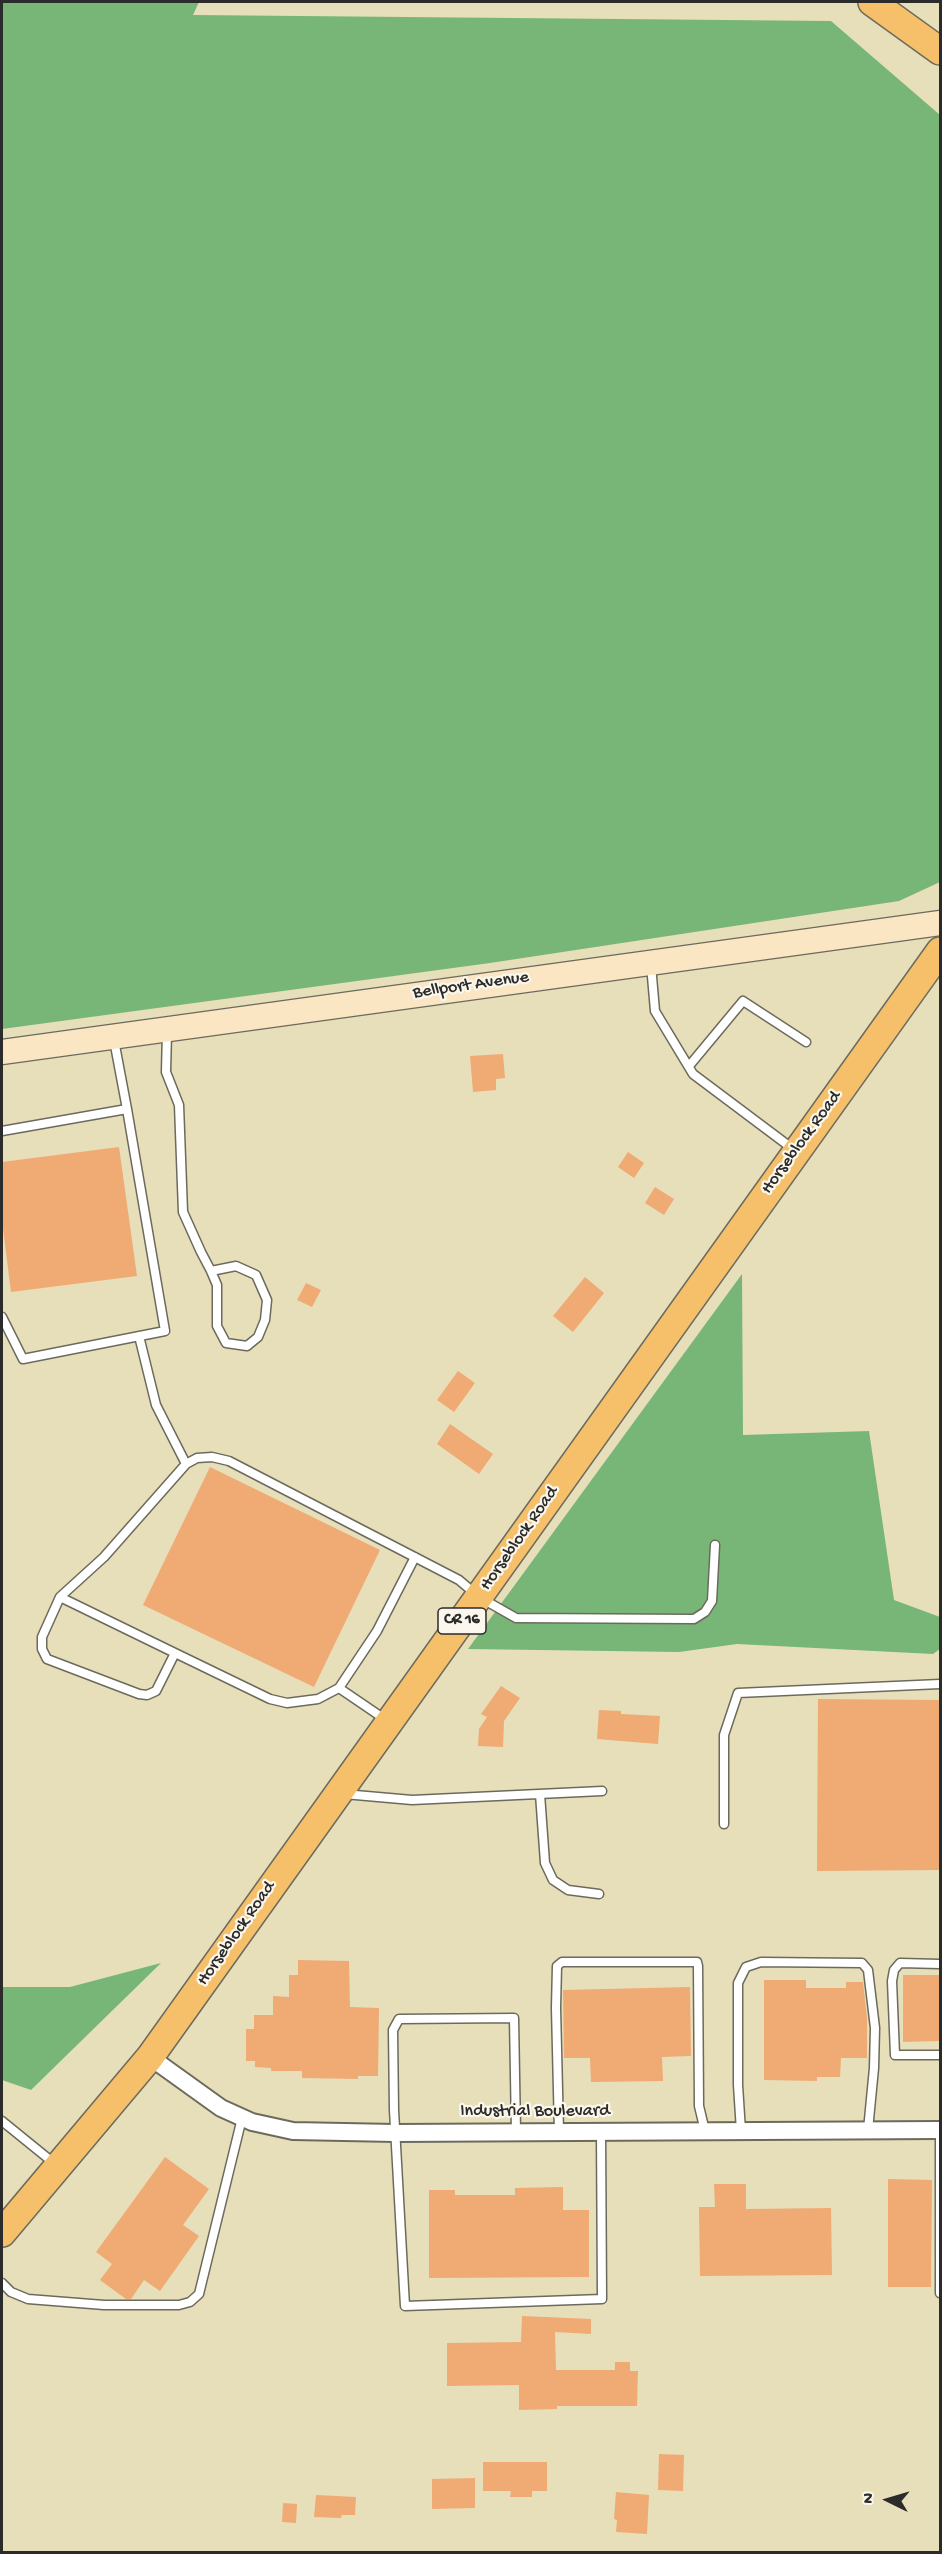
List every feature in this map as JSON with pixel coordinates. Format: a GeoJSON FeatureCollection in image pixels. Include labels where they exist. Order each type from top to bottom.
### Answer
{"type":"FeatureCollection","features":[{"type":"Feature","properties":{"kind":"main road"},"geometry":{"type":"LineString","coordinates":[[872,2],[940,51]]}},
{"type":"Feature","properties":{"kind":"main road","name":"Bellport Avenue"},"geometry":{"type":"LineString","coordinates":[[2,1052],[940,923]]}},
{"type":"Feature","properties":{"kind":"main road","name":"Horseblock Road"},"geometry":{"type":"LineString","coordinates":[[2,2233],[150,2057],[940,951]]}},
{"type":"Feature","properties":{"kind":"street","name":"Industrial Boulevard"},"geometry":{"type":"LineString","coordinates":[[150,2057],[202,2096],[242,2118],[293,2131],[395,2133],[940,2130]]}},
{"type":"Feature","properties":{"kind":"lane"},"geometry":{"type":"LineString","coordinates":[[650,962],[655,1011],[693,1074],[796,1151]]}},
{"type":"Feature","properties":{"kind":"lane"},"geometry":{"type":"LineString","coordinates":[[689,1066],[743,1001],[806,1042]]}},
{"type":"Feature","properties":{"kind":"lane"},"geometry":{"type":"LineString","coordinates":[[167,1028],[166,1072],[179,1105],[183,1212],[217,1285],[217,1326],[226,1343],[247,1346],[258,1337],[265,1320],[267,1300],[256,1275],[236,1266],[211,1271]]}},
{"type":"Feature","properties":{"kind":"lane"},"geometry":{"type":"LineString","coordinates":[[2,1317],[23,1359],[165,1331],[113,1037]]}},
{"type":"Feature","properties":{"kind":"lane"},"geometry":{"type":"LineString","coordinates":[[2,1131],[127,1109]]}},
{"type":"Feature","properties":{"kind":"lane"},"geometry":{"type":"LineString","coordinates":[[139,1336],[156,1405],[186,1464]]}},
{"type":"Feature","properties":{"kind":"lane"},"geometry":{"type":"LineString","coordinates":[[175,1653],[156,1691],[147,1695],[47,1659],[42,1649],[42,1637],[60,1597],[104,1557],[186,1464],[197,1458],[229,1461],[459,1580],[479,1597],[516,1618],[694,1619],[705,1612],[712,1601],[716,1545]]}},
{"type":"Feature","properties":{"kind":"lane"},"geometry":{"type":"LineString","coordinates":[[60,1597],[270,1700],[287,1703],[318,1698],[339,1688],[377,1631],[415,1557]]}},
{"type":"Feature","properties":{"kind":"lane"},"geometry":{"type":"LineString","coordinates":[[724,1824],[724,1735],[738,1693],[940,1684]]}},
{"type":"Feature","properties":{"kind":"lane"},"geometry":{"type":"LineString","coordinates":[[339,1688],[389,1722]]}},
{"type":"Feature","properties":{"kind":"lane"},"geometry":{"type":"LineString","coordinates":[[338,1793],[412,1800],[602,1791]]}},
{"type":"Feature","properties":{"kind":"lane"},"geometry":{"type":"LineString","coordinates":[[540,1794],[545,1863],[553,1880],[568,1890],[598,1894]]}},
{"type":"Feature","properties":{"kind":"lane"},"geometry":{"type":"LineString","coordinates":[[559,2132],[557,1966],[562,1962],[697,1962],[699,2106],[705,2132]]}},
{"type":"Feature","properties":{"kind":"lane"},"geometry":{"type":"LineString","coordinates":[[741,2132],[738,2085],[738,1983],[746,1967],[761,1962],[862,1963],[868,1970],[875,2028],[868,2130]]}},
{"type":"Feature","properties":{"kind":"lane"},"geometry":{"type":"LineString","coordinates":[[940,1964],[900,1963],[894,1970],[892,1981],[895,2055],[940,2055]]}},
{"type":"Feature","properties":{"kind":"lane"},"geometry":{"type":"LineString","coordinates":[[516,2132],[514,2018],[399,2019],[395,2024],[395,2133],[405,2306],[602,2299],[601,2131]]}},
{"type":"Feature","properties":{"kind":"lane"},"geometry":{"type":"LineString","coordinates":[[2,2283],[11,2292],[28,2299],[104,2306],[179,2305],[190,2302],[200,2294],[242,2118]]}},
{"type":"Feature","properties":{"kind":"lane"},"geometry":{"type":"LineString","coordinates":[[2,2121],[58,2166]]}},
{"type":"Feature","properties":{"kind":"lane"},"geometry":{"type":"LineString","coordinates":[[940,2130],[940,2294]]}},
{"type":"Feature","properties":{"kind":"green space"},"geometry":{"type":"Polygon","coordinates":[[[2,2],[199,2],[193,15],[831,21],[940,115],[940,882],[899,901],[490,963],[2,1029],[2,2]]]}},
{"type":"Feature","properties":{"kind":"green space"},"geometry":{"type":"Polygon","coordinates":[[[742,1274],[743,1435],[869,1431],[894,1600],[940,1617],[940,1649],[933,1654],[737,1644],[679,1652],[468,1649],[742,1274]]]}},
{"type":"Feature","properties":{"kind":"green space"},"geometry":{"type":"Polygon","coordinates":[[[161,1963],[31,2090],[2,2080],[2,1987],[70,1987],[161,1963]]]}},
{"type":"Feature","properties":{"kind":"building"},"geometry":{"type":"Polygon","coordinates":[[[503,1054],[505,1078],[496,1079],[496,1090],[473,1092],[470,1056],[503,1054]]]}},
{"type":"Feature","properties":{"kind":"building"},"geometry":{"type":"Polygon","coordinates":[[[119,1147],[137,1276],[11,1292],[2,1221],[2,1162],[119,1147]]]}},
{"type":"Feature","properties":{"kind":"building"},"geometry":{"type":"Polygon","coordinates":[[[628,1152],[644,1163],[634,1178],[618,1167],[628,1152]]]}},
{"type":"Feature","properties":{"kind":"building"},"geometry":{"type":"Polygon","coordinates":[[[655,1187],[674,1199],[664,1215],[645,1203],[655,1187]]]}},
{"type":"Feature","properties":{"kind":"building"},"geometry":{"type":"Polygon","coordinates":[[[585,1277],[604,1293],[573,1332],[553,1316],[585,1277]]]}},
{"type":"Feature","properties":{"kind":"building"},"geometry":{"type":"Polygon","coordinates":[[[306,1283],[321,1290],[312,1307],[297,1300],[306,1283]]]}},
{"type":"Feature","properties":{"kind":"building"},"geometry":{"type":"Polygon","coordinates":[[[458,1371],[475,1383],[454,1412],[437,1400],[458,1371]]]}},
{"type":"Feature","properties":{"kind":"building"},"geometry":{"type":"Polygon","coordinates":[[[450,1424],[493,1454],[479,1474],[437,1444],[450,1424]]]}},
{"type":"Feature","properties":{"kind":"building"},"geometry":{"type":"Polygon","coordinates":[[[210,1467],[380,1550],[314,1687],[143,1605],[210,1467]]]}},
{"type":"Feature","properties":{"kind":"building"},"geometry":{"type":"Polygon","coordinates":[[[501,1686],[520,1698],[504,1721],[503,1747],[478,1746],[479,1729],[487,1717],[481,1714],[501,1686]]]}},
{"type":"Feature","properties":{"kind":"building"},"geometry":{"type":"Polygon","coordinates":[[[818,1699],[940,1700],[940,1870],[817,1871],[818,1699]]]}},
{"type":"Feature","properties":{"kind":"building"},"geometry":{"type":"Polygon","coordinates":[[[599,1710],[621,1711],[621,1714],[660,1716],[658,1744],[597,1739],[599,1710]]]}},
{"type":"Feature","properties":{"kind":"building"},"geometry":{"type":"Polygon","coordinates":[[[298,1960],[349,1961],[350,2007],[379,2008],[378,2076],[358,2076],[358,2079],[302,2078],[302,2071],[271,2071],[271,2068],[255,2067],[255,2061],[246,2061],[246,2029],[254,2029],[254,2015],[273,2015],[273,1996],[289,1997],[289,1975],[298,1975],[298,1960]]]}},
{"type":"Feature","properties":{"kind":"building"},"geometry":{"type":"Polygon","coordinates":[[[903,1975],[940,1975],[940,2041],[903,2042],[903,1975]]]}},
{"type":"Feature","properties":{"kind":"building"},"geometry":{"type":"Polygon","coordinates":[[[764,1980],[806,1980],[806,1988],[846,1988],[846,1982],[863,1982],[867,2018],[867,2058],[841,2058],[840,2077],[817,2077],[817,2081],[764,2080],[764,1980]]]}},
{"type":"Feature","properties":{"kind":"building"},"geometry":{"type":"Polygon","coordinates":[[[690,1987],[691,2056],[662,2057],[663,2081],[591,2082],[590,2058],[564,2058],[563,1990],[690,1987]]]}},
{"type":"Feature","properties":{"kind":"building"},"geometry":{"type":"Polygon","coordinates":[[[165,2157],[209,2189],[183,2225],[199,2236],[160,2291],[144,2280],[131,2299],[126,2299],[100,2280],[112,2264],[96,2252],[165,2157]]]}},
{"type":"Feature","properties":{"kind":"building"},"geometry":{"type":"Polygon","coordinates":[[[888,2179],[932,2180],[931,2287],[888,2287],[888,2179]]]}},
{"type":"Feature","properties":{"kind":"building"},"geometry":{"type":"Polygon","coordinates":[[[714,2184],[746,2184],[746,2209],[831,2208],[832,2275],[700,2276],[699,2207],[715,2207],[714,2184]]]}},
{"type":"Feature","properties":{"kind":"building"},"geometry":{"type":"Polygon","coordinates":[[[563,2187],[563,2210],[589,2210],[589,2277],[429,2278],[429,2190],[455,2190],[455,2195],[515,2195],[515,2188],[563,2187]]]}},
{"type":"Feature","properties":{"kind":"building"},"geometry":{"type":"Polygon","coordinates":[[[522,2316],[591,2319],[591,2334],[555,2332],[556,2370],[615,2370],[615,2362],[630,2362],[630,2371],[638,2371],[637,2406],[557,2406],[557,2409],[519,2410],[519,2385],[447,2386],[447,2343],[521,2342],[522,2316]]]}},
{"type":"Feature","properties":{"kind":"building"},"geometry":{"type":"Polygon","coordinates":[[[659,2454],[684,2455],[683,2491],[658,2490],[659,2454]]]}},
{"type":"Feature","properties":{"kind":"building"},"geometry":{"type":"Polygon","coordinates":[[[483,2462],[547,2462],[547,2491],[532,2491],[532,2497],[510,2497],[511,2491],[483,2491],[483,2462]]]}},
{"type":"Feature","properties":{"kind":"building"},"geometry":{"type":"Polygon","coordinates":[[[475,2478],[475,2508],[432,2509],[432,2479],[475,2478]]]}},
{"type":"Feature","properties":{"kind":"building"},"geometry":{"type":"Polygon","coordinates":[[[616,2492],[649,2495],[647,2534],[616,2532],[617,2520],[614,2519],[616,2492]]]}},
{"type":"Feature","properties":{"kind":"building"},"geometry":{"type":"Polygon","coordinates":[[[316,2495],[356,2497],[355,2515],[342,2515],[341,2518],[314,2517],[316,2495]]]}},
{"type":"Feature","properties":{"kind":"building"},"geometry":{"type":"Polygon","coordinates":[[[283,2503],[297,2504],[296,2523],[282,2522],[283,2503]]]}}]}
